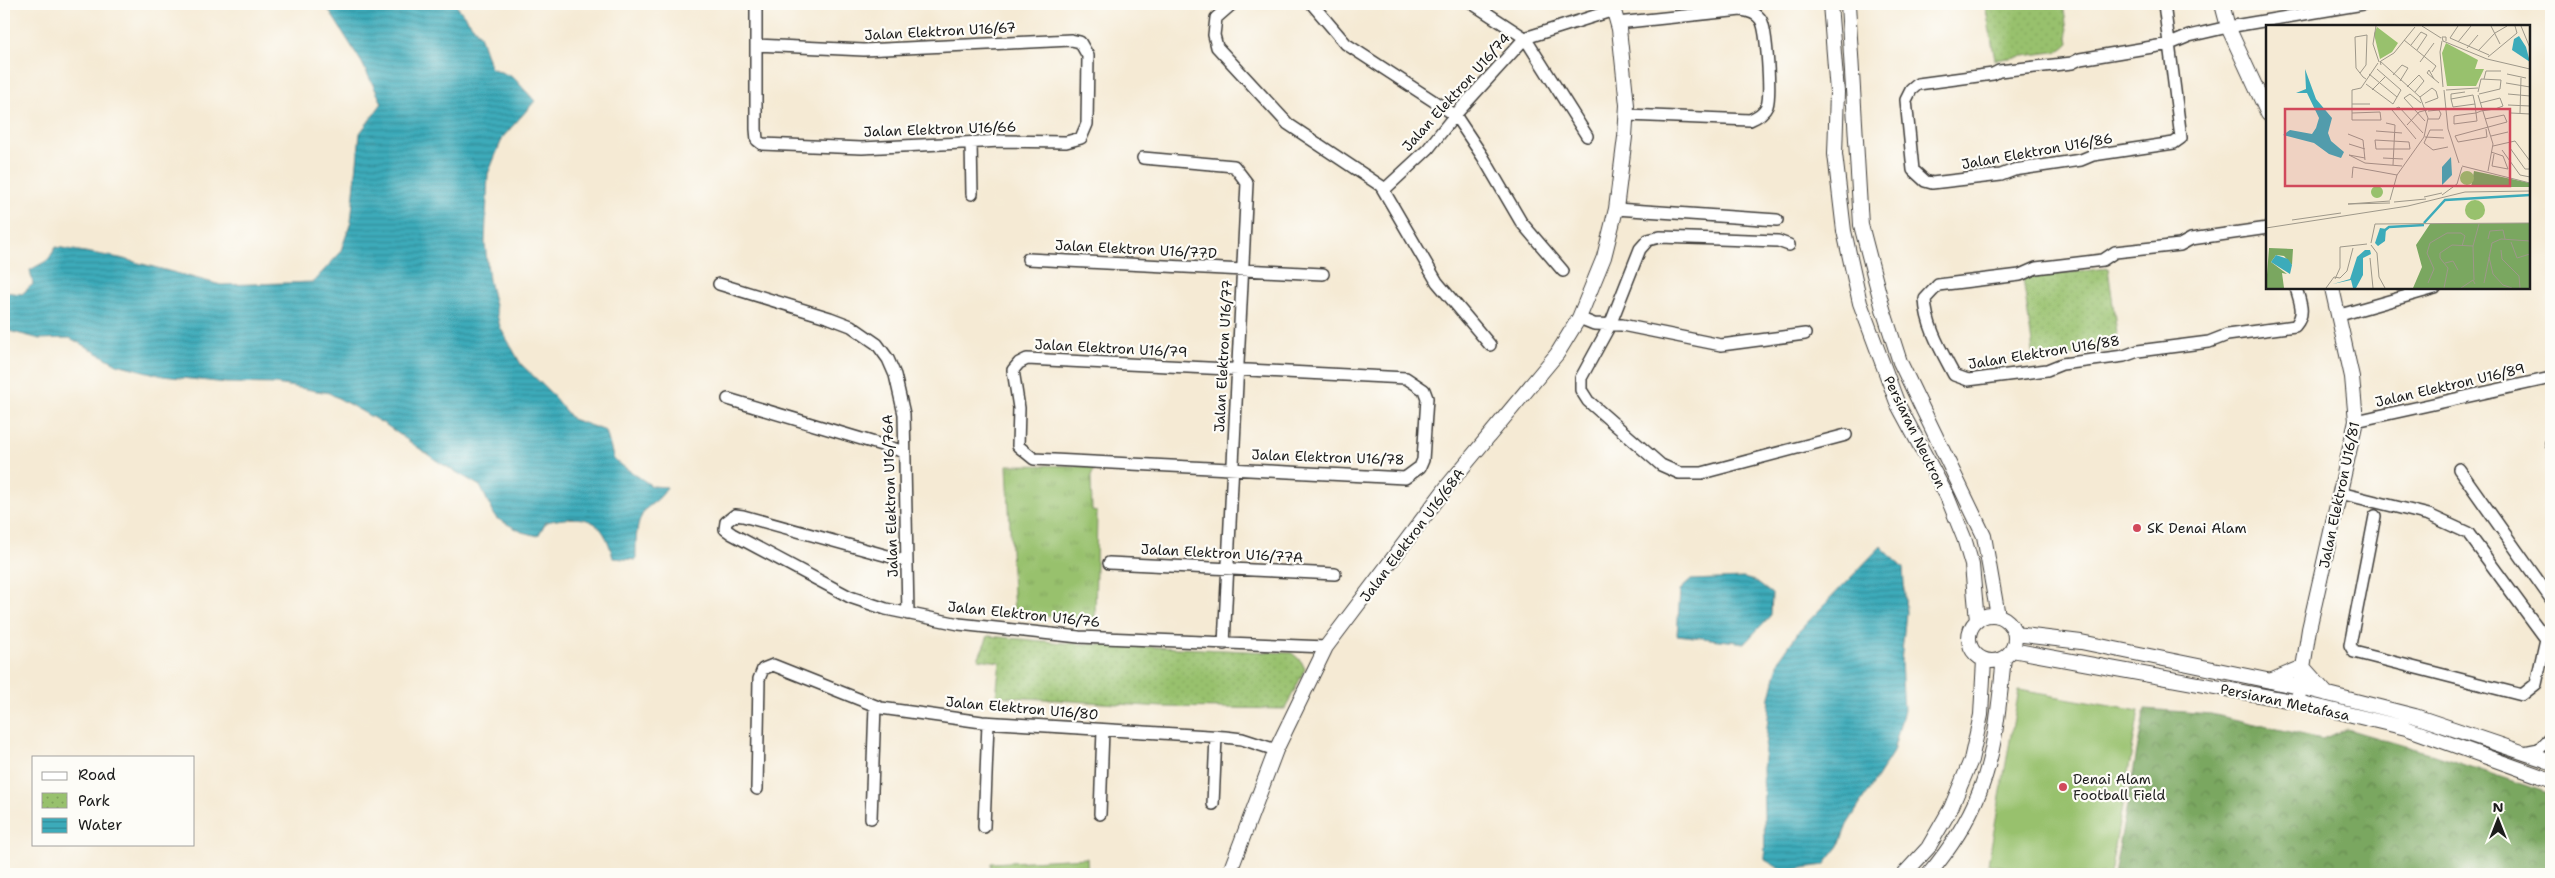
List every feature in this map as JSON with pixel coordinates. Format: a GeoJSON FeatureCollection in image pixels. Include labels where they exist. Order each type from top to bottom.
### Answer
{"type":"FeatureCollection","features":[{"type":"Feature","properties":{"kind":"street"},"geometry":{"type":"LineString","coordinates":[[756,4],[756,45]]}},
{"type":"Feature","properties":{"kind":"street"},"geometry":{"type":"LineString","coordinates":[[1232,4],[1216,18],[1214,35],[1217,47],[1288,124],[1376,182],[1384,190],[1437,282],[1490,345]]}},
{"type":"Feature","properties":{"kind":"street"},"geometry":{"type":"LineString","coordinates":[[1312,4],[1346,44],[1455,115],[1483,157],[1521,222],[1563,272]]}},
{"type":"Feature","properties":{"kind":"street"},"geometry":{"type":"LineString","coordinates":[[1474,4],[1525,38],[1587,136]]}},
{"type":"Feature","properties":{"kind":"street","name":"Persiaran Neutron"},"geometry":{"type":"LineString","coordinates":[[1830,4],[1837,92],[1835,154],[1844,231],[1860,303],[1898,405],[1947,496],[1964,538],[1972,565],[1977,621]]}},
{"type":"Feature","properties":{"kind":"street","name":"Persiaran Neutron"},"geometry":{"type":"LineString","coordinates":[[1848,4],[1861,225],[1882,309],[1900,362],[1984,536],[1998,616]]}},
{"type":"Feature","properties":{"kind":"street"},"geometry":{"type":"LineString","coordinates":[[2164,4],[2170,44]]}},
{"type":"Feature","properties":{"kind":"street"},"geometry":{"type":"LineString","coordinates":[[2222,4],[2228,27],[2266,110]]}},
{"type":"Feature","properties":{"kind":"street","name":"Jalan Elektron U16/86"},"geometry":{"type":"LineString","coordinates":[[2170,44],[2181,138],[2174,143],[2093,155],[2081,160],[2014,170],[2001,175],[1932,183],[1925,181],[1913,170],[1906,100],[1911,90],[1918,84],[1993,74],[1999,71],[2072,63],[2080,59],[2170,44],[2190,36],[2228,27],[2363,4]]}},
{"type":"Feature","properties":{"kind":"street","name":"Jalan Elektron U16/74"},"geometry":{"type":"LineString","coordinates":[[1384,190],[1428,149],[1455,115],[1525,38],[1615,12],[1741,10],[1756,14],[1763,24],[1768,64],[1768,104],[1760,115],[1750,120],[1627,115]]}},
{"type":"Feature","properties":{"kind":"street","name":"Jalan Elektron U16/68A"},"geometry":{"type":"LineString","coordinates":[[1229,874],[1276,750],[1326,648],[1449,484],[1557,354],[1579,318],[1604,256],[1616,209],[1627,115],[1615,12]]}},
{"type":"Feature","properties":{"kind":"street","name":"Jalan Elektron U16/67"},"geometry":{"type":"LineString","coordinates":[[756,45],[864,50],[1071,40],[1080,42],[1088,56],[1088,86]]}},
{"type":"Feature","properties":{"kind":"street","name":"Jalan Elektron U16/66"},"geometry":{"type":"LineString","coordinates":[[756,45],[757,140],[769,146],[862,148],[920,143],[1075,142],[1081,138],[1087,124],[1088,86]]}},
{"type":"Feature","properties":{"kind":"street"},"geometry":{"type":"LineString","coordinates":[[971,143],[972,194]]}},
{"type":"Feature","properties":{"kind":"street","name":"Jalan Elektron U16/77"},"geometry":{"type":"LineString","coordinates":[[1143,158],[1234,166],[1247,183],[1224,644]]}},
{"type":"Feature","properties":{"kind":"street"},"geometry":{"type":"LineString","coordinates":[[1616,209],[1777,220]]}},
{"type":"Feature","properties":{"kind":"street","name":"Jalan Elektron U16/88"},"geometry":{"type":"LineString","coordinates":[[2266,228],[2191,239],[2180,245],[2116,252],[2103,260],[2036,268],[2020,275],[1938,284],[1925,299],[1925,307],[1936,338],[1954,375],[1960,379],[1968,380],[2047,370],[2062,364],[2124,356],[2138,351],[2210,342],[2227,335],[2295,326],[2300,320],[2302,311],[2296,289]]}},
{"type":"Feature","properties":{"kind":"street"},"geometry":{"type":"LineString","coordinates":[[1789,246],[1778,241],[1660,237],[1648,240],[1640,249],[1610,325],[1584,372],[1580,384],[1583,395],[1588,402],[1661,465],[1679,473],[1702,473],[1846,435]]}},
{"type":"Feature","properties":{"kind":"street","name":"Jalan Elektron U16/77D"},"geometry":{"type":"LineString","coordinates":[[1028,259],[1323,274]]}},
{"type":"Feature","properties":{"kind":"street","name":"Jalan Elektron U16/76A"},"geometry":{"type":"LineString","coordinates":[[720,284],[851,326],[877,344],[888,359],[895,375],[904,414],[908,614]]}},
{"type":"Feature","properties":{"kind":"street","name":"Jalan Elektron U16/81"},"geometry":{"type":"LineString","coordinates":[[2298,702],[2308,629],[2356,422],[2356,399],[2340,315],[2332,289]]}},
{"type":"Feature","properties":{"kind":"street"},"geometry":{"type":"LineString","coordinates":[[2340,315],[2431,289]]}},
{"type":"Feature","properties":{"kind":"street"},"geometry":{"type":"LineString","coordinates":[[1579,318],[1594,324],[1622,324],[1720,345],[1805,334]]}},
{"type":"Feature","properties":{"kind":"street","name":"Jalan Elektron U16/79"},"geometry":{"type":"LineString","coordinates":[[1233,469],[1034,459],[1018,446],[1019,408],[1013,370],[1019,363],[1027,359],[1238,369]]}},
{"type":"Feature","properties":{"kind":"street","name":"Jalan Elektron U16/78"},"geometry":{"type":"LineString","coordinates":[[1233,469],[1405,478],[1420,468],[1424,456],[1426,398],[1424,390],[1406,378],[1238,369]]}},
{"type":"Feature","properties":{"kind":"street","name":"Jalan Elektron U16/89"},"geometry":{"type":"LineString","coordinates":[[2356,422],[2551,378]]}},
{"type":"Feature","properties":{"kind":"street"},"geometry":{"type":"LineString","coordinates":[[728,399],[904,452]]}},
{"type":"Feature","properties":{"kind":"street"},"geometry":{"type":"LineString","coordinates":[[2459,469],[2547,583],[2551,599]]}},
{"type":"Feature","properties":{"kind":"street"},"geometry":{"type":"LineString","coordinates":[[2340,493],[2378,502],[2429,515],[2468,533],[2546,639],[2536,684],[2522,695],[2354,652],[2350,645],[2375,516],[2365,499]]}},
{"type":"Feature","properties":{"kind":"street"},"geometry":{"type":"LineString","coordinates":[[2375,516],[2392,506]]}},
{"type":"Feature","properties":{"kind":"street","name":"Jalan Elektron U16/76"},"geometry":{"type":"LineString","coordinates":[[906,562],[743,516],[735,515],[726,522],[725,529],[732,534],[850,597],[908,614],[983,628],[1079,637],[1326,648]]}},
{"type":"Feature","properties":{"kind":"street","name":"Jalan Elektron U16/77A"},"geometry":{"type":"LineString","coordinates":[[1109,563],[1335,574]]}},
{"type":"Feature","properties":{"kind":"street"},"geometry":{"type":"LineString","coordinates":[[1929,874],[1946,853],[1980,792],[2008,654],[2015,634],[2010,622],[1998,616],[1983,617],[1977,621],[1972,627],[1970,642],[1977,656],[1991,661],[2008,654]]}},
{"type":"Feature","properties":{"kind":"street","name":"Persiaran Metafasa"},"geometry":{"type":"LineString","coordinates":[[2015,634],[2080,642],[2300,686],[2415,716],[2551,762]]}},
{"type":"Feature","properties":{"kind":"street","name":"Persiaran Metafasa"},"geometry":{"type":"LineString","coordinates":[[2008,654],[2298,702],[2406,728],[2551,780]]}},
{"type":"Feature","properties":{"kind":"street"},"geometry":{"type":"LineString","coordinates":[[1904,874],[1928,848],[1951,808],[1971,760],[1981,715],[1984,660]]}},
{"type":"Feature","properties":{"kind":"street","name":"Jalan Elektron U16/80"},"geometry":{"type":"LineString","coordinates":[[757,789],[759,679],[762,669],[773,665],[875,706],[988,723],[1242,739],[1276,750]]}},
{"type":"Feature","properties":{"kind":"street"},"geometry":{"type":"LineString","coordinates":[[2270,681],[2303,668],[2327,694]]}},
{"type":"Feature","properties":{"kind":"street"},"geometry":{"type":"LineString","coordinates":[[871,818],[875,706]]}},
{"type":"Feature","properties":{"kind":"street"},"geometry":{"type":"LineString","coordinates":[[984,827],[988,723]]}},
{"type":"Feature","properties":{"kind":"street"},"geometry":{"type":"LineString","coordinates":[[1100,814],[1103,730]]}},
{"type":"Feature","properties":{"kind":"street"},"geometry":{"type":"LineString","coordinates":[[1213,804],[1216,737]]}},
{"type":"Feature","properties":{"kind":"street"},"geometry":{"type":"LineString","coordinates":[[2522,752],[2539,749],[2551,737]]}},
{"type":"Feature","properties":{"kind":"green space"},"geometry":{"type":"Polygon","coordinates":[[[1985,4],[2063,4],[2069,43],[2060,51],[1995,60],[1985,4]]]}},
{"type":"Feature","properties":{"kind":"green space"},"geometry":{"type":"Polygon","coordinates":[[[2108,268],[2118,341],[2113,350],[2034,359],[2023,278],[2108,268]]]}},
{"type":"Feature","properties":{"kind":"green space"},"geometry":{"type":"Polygon","coordinates":[[[1007,465],[1095,466],[1091,477],[1092,511],[1097,512],[1095,620],[1014,614],[1007,465]]]}},
{"type":"Feature","properties":{"kind":"green space"},"geometry":{"type":"Polygon","coordinates":[[[988,636],[1064,643],[1292,653],[1301,661],[1305,669],[1285,709],[1163,707],[996,696],[1000,662],[978,659],[988,636]]]}},
{"type":"Feature","properties":{"kind":"green space","name":"Denai Alam Football Field"},"geometry":{"type":"Polygon","coordinates":[[[2019,690],[2139,711],[2110,874],[2047,874],[1988,864],[2019,690]]]}},
{"type":"Feature","properties":{"kind":"green space"},"geometry":{"type":"Polygon","coordinates":[[[2145,709],[2211,714],[2322,739],[2347,729],[2429,753],[2551,794],[2551,874],[2114,874],[2145,709]]]}},
{"type":"Feature","properties":{"kind":"green space"},"geometry":{"type":"Polygon","coordinates":[[[1087,858],[1088,874],[992,874],[991,863],[1087,858]]]}},
{"type":"Feature","properties":{"kind":"water"},"geometry":{"type":"Polygon","coordinates":[[[325,4],[455,4],[480,35],[491,68],[513,77],[535,101],[503,137],[488,174],[485,243],[489,280],[500,327],[521,364],[550,392],[572,419],[606,431],[614,460],[652,486],[667,487],[640,518],[636,536],[636,560],[613,558],[604,534],[598,526],[590,521],[572,518],[546,522],[538,536],[522,532],[496,518],[480,486],[437,461],[386,425],[329,393],[276,384],[226,383],[163,376],[117,364],[70,338],[40,339],[9,331],[4,327],[4,292],[22,294],[33,284],[30,270],[48,260],[56,247],[120,258],[221,285],[313,282],[340,253],[351,222],[360,133],[382,103],[362,63],[325,4]]]}},
{"type":"Feature","properties":{"kind":"water"},"geometry":{"type":"Polygon","coordinates":[[[1881,546],[1903,568],[1906,612],[1901,662],[1904,710],[1893,752],[1847,825],[1839,846],[1824,865],[1784,871],[1765,860],[1763,768],[1770,697],[1779,660],[1799,631],[1881,546]]]}},
{"type":"Feature","properties":{"kind":"water"},"geometry":{"type":"Polygon","coordinates":[[[1743,578],[1755,581],[1772,594],[1771,615],[1745,643],[1677,635],[1680,590],[1691,580],[1743,578]]]}},
{"type":"Feature","properties":{"kind":"place","name":"SK Denai Alam"},"geometry":{"type":"Point","coordinates":[2137,528]}},
{"type":"Feature","properties":{"kind":"place","name":"Denai Alam Football Field"},"geometry":{"type":"Point","coordinates":[2063,787]}}]}
